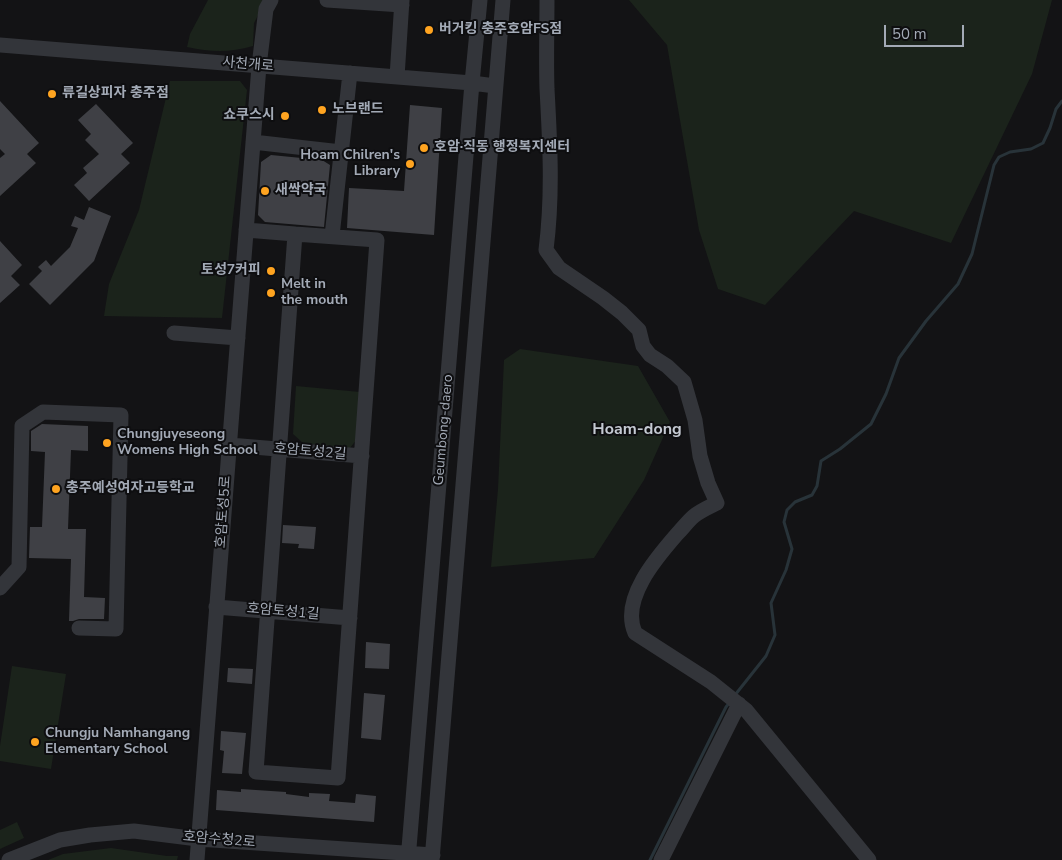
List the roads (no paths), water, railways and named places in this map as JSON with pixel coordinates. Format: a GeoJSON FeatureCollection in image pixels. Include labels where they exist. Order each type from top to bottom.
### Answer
{"type":"FeatureCollection","features":[{"type":"Feature","properties":{"kind":"street","name":"호암토성5로"},"geometry":{"type":"LineString","coordinates":[[197,860],[259,66],[266,9],[271,0]]}},
{"type":"Feature","properties":{"kind":"street"},"geometry":{"type":"LineString","coordinates":[[328,0],[402,3],[396,77]]}},
{"type":"Feature","properties":{"kind":"street","name":"Geumbong-daero"},"geometry":{"type":"LineString","coordinates":[[408,857],[480,0]]}},
{"type":"Feature","properties":{"kind":"street","name":"Geumbong-daero"},"geometry":{"type":"LineString","coordinates":[[433,857],[503,0]]}},
{"type":"Feature","properties":{"kind":"street"},"geometry":{"type":"LineString","coordinates":[[547,0],[547,87],[551,174],[546,250],[559,268],[622,313],[639,330],[643,346],[650,355],[667,366],[684,382],[695,420],[700,456],[708,483],[717,502],[693,516],[663,550],[644,577],[633,601],[631,624],[635,633],[726,692],[746,710],[869,860]]}},
{"type":"Feature","properties":{"kind":"street","name":"사천개로"},"geometry":{"type":"LineString","coordinates":[[0,45],[495,86]]}},
{"type":"Feature","properties":{"kind":"street"},"geometry":{"type":"LineString","coordinates":[[332,236],[350,73]]}},
{"type":"Feature","properties":{"kind":"street"},"geometry":{"type":"LineString","coordinates":[[253,142],[340,152]]}},
{"type":"Feature","properties":{"kind":"street"},"geometry":{"type":"LineString","coordinates":[[246,230],[377,240],[338,778],[256,772],[295,234]]}},
{"type":"Feature","properties":{"kind":"street"},"geometry":{"type":"LineString","coordinates":[[174,333],[238,338]]}},
{"type":"Feature","properties":{"kind":"street"},"geometry":{"type":"LineString","coordinates":[[0,588],[19,567],[22,426],[43,412],[121,414],[116,629],[79,628]]}},
{"type":"Feature","properties":{"kind":"street","name":"호암토성2길"},"geometry":{"type":"LineString","coordinates":[[229,445],[362,456]]}},
{"type":"Feature","properties":{"kind":"street","name":"호암토성1길"},"geometry":{"type":"LineString","coordinates":[[216,607],[350,618]]}},
{"type":"Feature","properties":{"kind":"street"},"geometry":{"type":"LineString","coordinates":[[661,860],[739,704]]}},
{"type":"Feature","properties":{"kind":"street","name":"호암수청2로"},"geometry":{"type":"LineString","coordinates":[[9,860],[60,840],[134,831],[198,839],[408,857],[433,857]]}},
{"type":"Feature","properties":{"kind":"waterway"},"geometry":{"type":"LineString","coordinates":[[735,695],[766,656],[775,635],[771,603],[786,570],[792,549],[784,522],[787,510],[795,502],[812,495],[817,486],[821,461],[840,449],[871,424],[886,394],[899,358],[926,321],[958,284],[972,254],[994,165],[999,157],[1010,152],[1031,149],[1043,143],[1056,109],[1062,101]]}},
{"type":"Feature","properties":{"kind":"waterway"},"geometry":{"type":"LineString","coordinates":[[650,860],[730,702]]}},
{"type":"Feature","properties":{"kind":"place","name":"버거킹 충주호암FS점"},"geometry":{"type":"Point","coordinates":[429,30]}},
{"type":"Feature","properties":{"kind":"place","name":"류길상피자 충주점"},"geometry":{"type":"Point","coordinates":[52,94]}},
{"type":"Feature","properties":{"kind":"place","name":"노브랜드"},"geometry":{"type":"Point","coordinates":[322,110]}},
{"type":"Feature","properties":{"kind":"place","name":"쇼쿠스시"},"geometry":{"type":"Point","coordinates":[285,116]}},
{"type":"Feature","properties":{"kind":"place","name":"호암·직동 행정복지센터"},"geometry":{"type":"Point","coordinates":[424,148]}},
{"type":"Feature","properties":{"kind":"place","name":"Hoam Chilren's Library"},"geometry":{"type":"Point","coordinates":[410,164]}},
{"type":"Feature","properties":{"kind":"place","name":"새싹약국"},"geometry":{"type":"Point","coordinates":[265,191]}},
{"type":"Feature","properties":{"kind":"place","name":"토성7커피"},"geometry":{"type":"Point","coordinates":[271,271]}},
{"type":"Feature","properties":{"kind":"place","name":"Melt in the mouth"},"geometry":{"type":"Point","coordinates":[271,293]}},
{"type":"Feature","properties":{"kind":"place","name":"Chungjuyeseong Womens High School"},"geometry":{"type":"Point","coordinates":[107,443]}},
{"type":"Feature","properties":{"kind":"place","name":"충주예성여자고등학교"},"geometry":{"type":"Point","coordinates":[56,489]}},
{"type":"Feature","properties":{"kind":"place","name":"Chungju Namhangang Elementary School"},"geometry":{"type":"Point","coordinates":[35,742]}},
{"type":"Feature","properties":{"kind":"district","name":"Hoam-dong"},"geometry":{"type":"Point","coordinates":[637,430]}}]}
